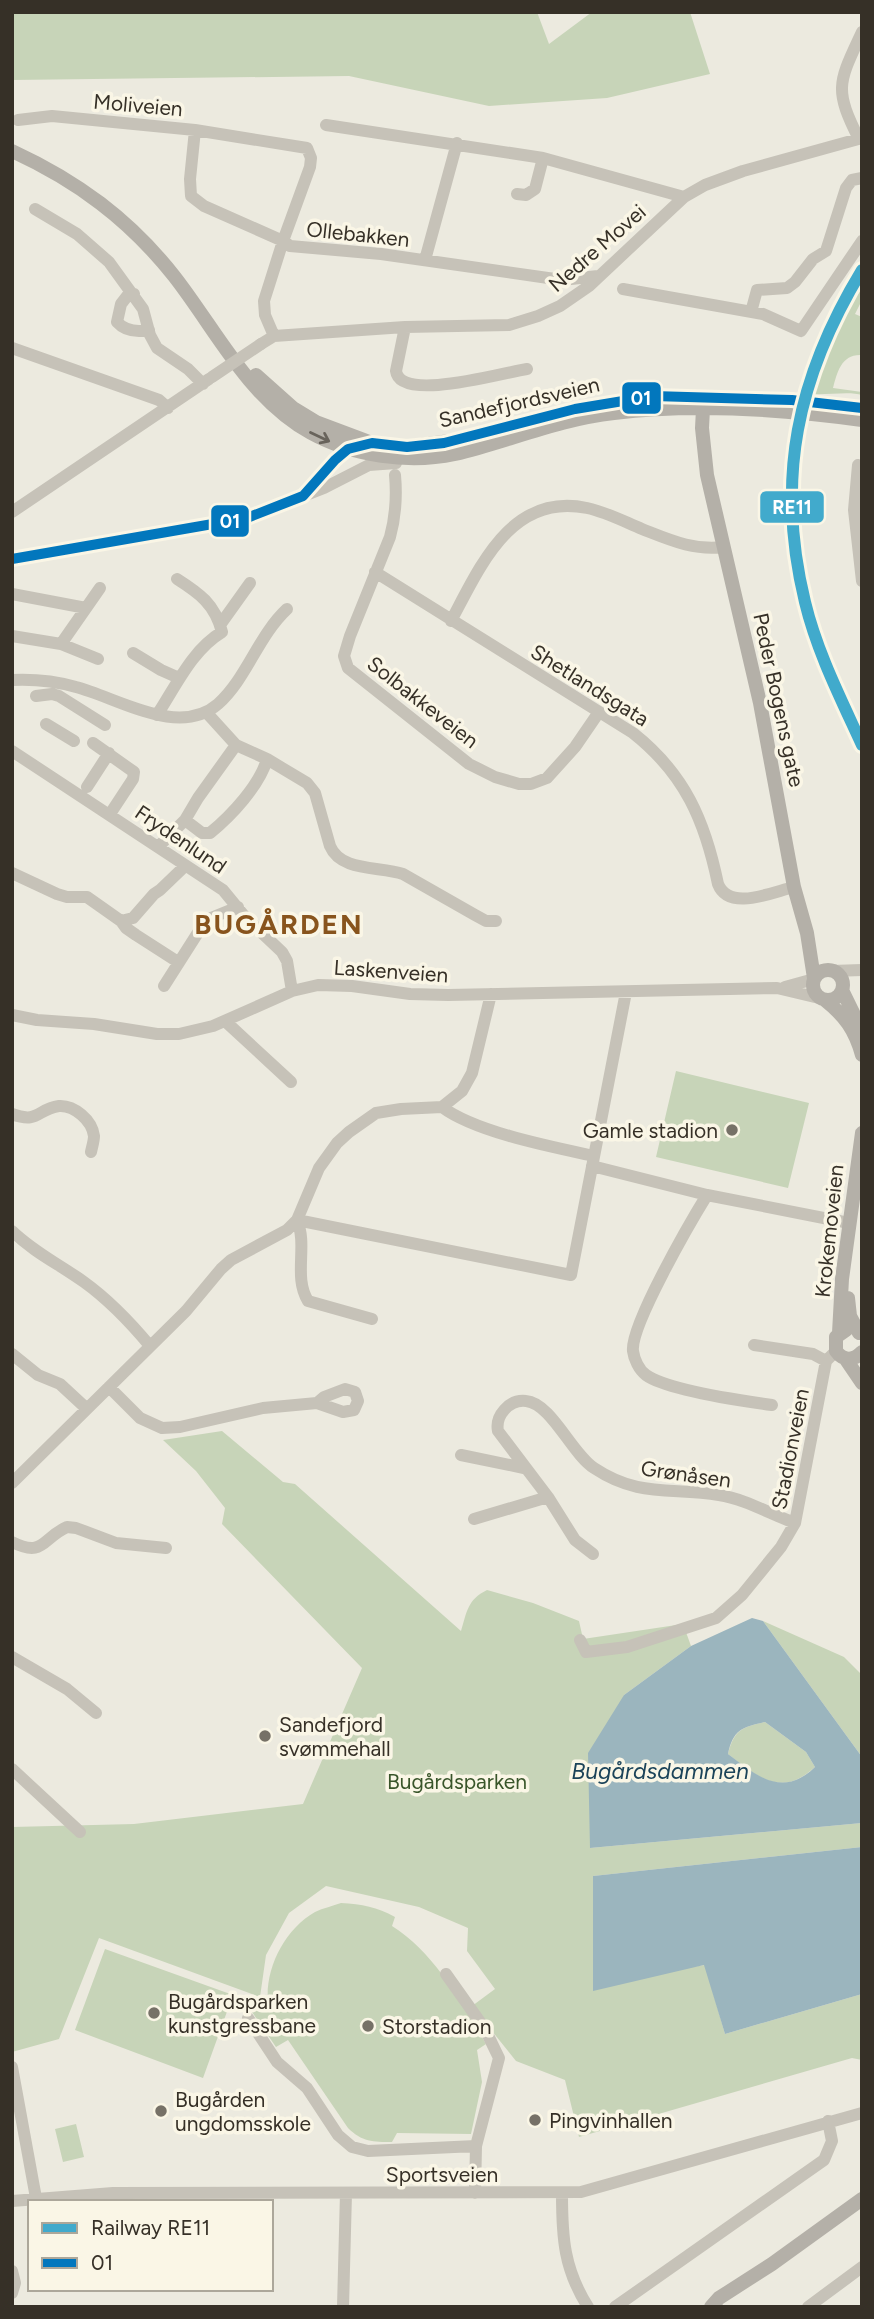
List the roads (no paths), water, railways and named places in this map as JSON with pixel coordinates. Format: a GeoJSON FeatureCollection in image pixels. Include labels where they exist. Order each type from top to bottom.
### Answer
{"type":"FeatureCollection","features":[{"type":"Feature","properties":{"kind":"main road","name":"Sandefjordsveien"},"geometry":{"type":"LineString","coordinates":[[12,151],[45,166],[80,187],[125,224],[173,275],[244,375],[279,410],[309,432],[348,449],[381,456],[438,457],[574,419],[697,405],[792,400],[862,408]]}},
{"type":"Feature","properties":{"kind":"main road","name":"Sandefjordsveien"},"geometry":{"type":"LineString","coordinates":[[220,340],[293,408],[326,426],[372,443],[425,446],[464,439],[599,404],[653,396],[697,405],[808,412],[862,420]]}},
{"type":"Feature","properties":{"kind":"main road","name":"Peder Bogens gate"},"geometry":{"type":"LineString","coordinates":[[697,405],[708,475],[760,703],[814,979]]}},
{"type":"Feature","properties":{"kind":"main road","name":"Peder Bogens gate"},"geometry":{"type":"LineString","coordinates":[[807,933],[831,971]]}},
{"type":"Feature","properties":{"kind":"main road"},"geometry":{"type":"LineString","coordinates":[[862,1030],[842,988],[840,977],[831,971],[822,971],[814,979],[813,988],[822,999],[841,1013],[852,1027],[862,1055]]}},
{"type":"Feature","properties":{"kind":"main road"},"geometry":{"type":"LineString","coordinates":[[822,999],[836,997],[842,988]]}},
{"type":"Feature","properties":{"kind":"main road","name":"Krokemoveien"},"geometry":{"type":"LineString","coordinates":[[836,1357],[835,1342],[839,1333],[842,1279],[862,1133]]}},
{"type":"Feature","properties":{"kind":"main road","name":"Krokemoveien"},"geometry":{"type":"LineString","coordinates":[[861,1334],[850,1316],[847,1294],[862,1180]]}},
{"type":"Feature","properties":{"kind":"main road","name":"Krokemoveien"},"geometry":{"type":"LineString","coordinates":[[839,1333],[848,1329],[861,1334]]}},
{"type":"Feature","properties":{"kind":"main road"},"geometry":{"type":"LineString","coordinates":[[836,1357],[853,1358],[862,1352]]}},
{"type":"Feature","properties":{"kind":"main road"},"geometry":{"type":"LineString","coordinates":[[836,1357],[862,1382]]}},
{"type":"Feature","properties":{"kind":"main road"},"geometry":{"type":"LineString","coordinates":[[711,2307],[738,2284],[772,2264],[862,2199]]}},
{"type":"Feature","properties":{"kind":"main road"},"geometry":{"type":"LineString","coordinates":[[718,2307],[772,2264]]}},
{"type":"Feature","properties":{"kind":"street"},"geometry":{"type":"LineString","coordinates":[[860,138],[844,110],[841,86],[848,62],[862,32]]}},
{"type":"Feature","properties":{"kind":"street","name":"Moliveien"},"geometry":{"type":"LineString","coordinates":[[18,120],[52,116],[195,130],[191,196],[204,206],[283,241]]}},
{"type":"Feature","properties":{"kind":"street"},"geometry":{"type":"LineString","coordinates":[[326,125],[543,158],[684,197]]}},
{"type":"Feature","properties":{"kind":"street","name":"Ollebakken"},"geometry":{"type":"LineString","coordinates":[[195,130],[307,148],[311,158],[310,167],[283,241],[298,248],[381,254],[562,280],[599,276]]}},
{"type":"Feature","properties":{"kind":"street","name":"Nedre Movei"},"geometry":{"type":"LineString","coordinates":[[12,512],[274,336],[405,327],[509,325],[538,316],[560,306],[599,276],[684,197],[705,185],[743,171],[860,138]]}},
{"type":"Feature","properties":{"kind":"street"},"geometry":{"type":"LineString","coordinates":[[425,260],[457,143]]}},
{"type":"Feature","properties":{"kind":"street"},"geometry":{"type":"LineString","coordinates":[[516,194],[526,195],[535,189],[543,158]]}},
{"type":"Feature","properties":{"kind":"street"},"geometry":{"type":"LineString","coordinates":[[751,312],[757,290],[787,288],[813,259],[826,251],[846,188],[852,180],[862,178]]}},
{"type":"Feature","properties":{"kind":"street"},"geometry":{"type":"LineString","coordinates":[[35,209],[89,243],[109,262],[143,309],[157,348],[207,380]]}},
{"type":"Feature","properties":{"kind":"street"},"geometry":{"type":"LineString","coordinates":[[623,289],[773,317],[801,331],[862,240]]}},
{"type":"Feature","properties":{"kind":"street"},"geometry":{"type":"LineString","coordinates":[[274,336],[265,315],[264,301],[283,241]]}},
{"type":"Feature","properties":{"kind":"street"},"geometry":{"type":"LineString","coordinates":[[134,294],[128,295],[121,304],[117,322],[124,328],[149,330]]}},
{"type":"Feature","properties":{"kind":"street"},"geometry":{"type":"LineString","coordinates":[[405,327],[396,371],[402,382],[423,385],[472,382],[527,369]]}},
{"type":"Feature","properties":{"kind":"street"},"geometry":{"type":"LineString","coordinates":[[12,348],[159,400],[168,408]]}},
{"type":"Feature","properties":{"kind":"street"},"geometry":{"type":"LineString","coordinates":[[303,496],[348,449],[372,443]]}},
{"type":"Feature","properties":{"kind":"street"},"geometry":{"type":"LineString","coordinates":[[12,559],[247,518],[303,496],[369,465],[438,457]]}},
{"type":"Feature","properties":{"kind":"street"},"geometry":{"type":"LineString","coordinates":[[858,465],[854,510],[862,581]]}},
{"type":"Feature","properties":{"kind":"street","name":"Solbakkeveien"},"geometry":{"type":"LineString","coordinates":[[395,475],[397,508],[394,522],[350,636],[345,663],[363,681],[469,764],[495,777],[519,784],[539,782],[547,778],[562,763],[598,712]]}},
{"type":"Feature","properties":{"kind":"street"},"geometry":{"type":"LineString","coordinates":[[451,621],[487,555],[500,538],[524,520],[552,508],[588,508],[684,545],[724,547]]}},
{"type":"Feature","properties":{"kind":"street","name":"Shetlandsgata"},"geometry":{"type":"LineString","coordinates":[[375,572],[648,745],[682,785],[702,823],[721,893],[732,899],[739,899],[794,887]]}},
{"type":"Feature","properties":{"kind":"street"},"geometry":{"type":"LineString","coordinates":[[157,715],[179,678],[207,641],[222,632],[206,599],[177,579]]}},
{"type":"Feature","properties":{"kind":"street"},"geometry":{"type":"LineString","coordinates":[[220,625],[250,583]]}},
{"type":"Feature","properties":{"kind":"street"},"geometry":{"type":"LineString","coordinates":[[61,644],[100,588]]}},
{"type":"Feature","properties":{"kind":"street"},"geometry":{"type":"LineString","coordinates":[[12,594],[86,608]]}},
{"type":"Feature","properties":{"kind":"street"},"geometry":{"type":"LineString","coordinates":[[12,680],[37,680],[75,687],[157,715],[183,718],[206,712],[227,694],[266,632],[287,609]]}},
{"type":"Feature","properties":{"kind":"street"},"geometry":{"type":"LineString","coordinates":[[12,636],[61,644],[99,659]]}},
{"type":"Feature","properties":{"kind":"street"},"geometry":{"type":"LineString","coordinates":[[133,653],[179,678]]}},
{"type":"Feature","properties":{"kind":"street"},"geometry":{"type":"LineString","coordinates":[[36,696],[59,696],[105,725]]}},
{"type":"Feature","properties":{"kind":"street"},"geometry":{"type":"LineString","coordinates":[[206,712],[236,745],[267,759],[307,783],[315,793],[330,846],[339,859],[356,866],[402,874],[475,915],[486,920],[496,920]]}},
{"type":"Feature","properties":{"kind":"street"},"geometry":{"type":"LineString","coordinates":[[46,724],[74,741]]}},
{"type":"Feature","properties":{"kind":"street"},"geometry":{"type":"LineString","coordinates":[[93,743],[134,772],[110,814]]}},
{"type":"Feature","properties":{"kind":"street"},"geometry":{"type":"LineString","coordinates":[[158,847],[185,820],[236,745]]}},
{"type":"Feature","properties":{"kind":"street","name":"Frydenlund"},"geometry":{"type":"LineString","coordinates":[[12,751],[223,890],[246,918],[282,952],[287,961],[292,991]]}},
{"type":"Feature","properties":{"kind":"street"},"geometry":{"type":"LineString","coordinates":[[87,787],[109,754]]}},
{"type":"Feature","properties":{"kind":"street"},"geometry":{"type":"LineString","coordinates":[[185,820],[202,833],[210,833],[238,807],[262,772],[267,759]]}},
{"type":"Feature","properties":{"kind":"street"},"geometry":{"type":"LineString","coordinates":[[121,920],[133,918],[154,894],[185,866]]}},
{"type":"Feature","properties":{"kind":"street"},"geometry":{"type":"LineString","coordinates":[[12,873],[57,894],[87,897],[121,920],[126,928],[178,962]]}},
{"type":"Feature","properties":{"kind":"street"},"geometry":{"type":"LineString","coordinates":[[164,986],[206,920],[238,907]]}},
{"type":"Feature","properties":{"kind":"street"},"geometry":{"type":"LineString","coordinates":[[831,971],[862,970]]}},
{"type":"Feature","properties":{"kind":"street"},"geometry":{"type":"LineString","coordinates":[[842,988],[862,976]]}},
{"type":"Feature","properties":{"kind":"street","name":"Laskenveien"},"geometry":{"type":"LineString","coordinates":[[12,1016],[79,1022],[157,1034],[188,1033],[225,1021],[292,991],[329,984],[410,994],[491,995],[777,988],[814,979]]}},
{"type":"Feature","properties":{"kind":"street","name":"Laskenveien"},"geometry":{"type":"LineString","coordinates":[[777,988],[822,999]]}},
{"type":"Feature","properties":{"kind":"street"},"geometry":{"type":"LineString","coordinates":[[297,1220],[571,1275],[626,992]]}},
{"type":"Feature","properties":{"kind":"street"},"geometry":{"type":"LineString","coordinates":[[12,1483],[186,1311],[221,1269],[231,1260],[287,1230],[297,1220],[309,1188],[328,1154],[364,1121],[376,1113],[442,1107],[453,1100],[468,1083],[491,995]]}},
{"type":"Feature","properties":{"kind":"street"},"geometry":{"type":"LineString","coordinates":[[225,1021],[291,1082]]}},
{"type":"Feature","properties":{"kind":"street"},"geometry":{"type":"LineString","coordinates":[[12,1114],[33,1118],[52,1108],[68,1107],[87,1120],[92,1129],[94,1138],[91,1152]]}},
{"type":"Feature","properties":{"kind":"street"},"geometry":{"type":"LineString","coordinates":[[442,1107],[451,1114],[505,1134],[707,1195],[849,1223]]}},
{"type":"Feature","properties":{"kind":"street"},"geometry":{"type":"LineString","coordinates":[[707,1195],[650,1299],[633,1352],[645,1374],[664,1384],[772,1405]]}},
{"type":"Feature","properties":{"kind":"street"},"geometry":{"type":"LineString","coordinates":[[297,1220],[301,1230],[301,1283],[308,1301],[372,1320]]}},
{"type":"Feature","properties":{"kind":"street"},"geometry":{"type":"LineString","coordinates":[[12,1231],[47,1259],[83,1281],[128,1320],[150,1346]]}},
{"type":"Feature","properties":{"kind":"street"},"geometry":{"type":"LineString","coordinates":[[754,1345],[836,1357]]}},
{"type":"Feature","properties":{"kind":"street"},"geometry":{"type":"LineString","coordinates":[[12,1354],[38,1375],[60,1384],[87,1409]]}},
{"type":"Feature","properties":{"kind":"street","name":"Stadionveien"},"geometry":{"type":"LineString","coordinates":[[580,1640],[586,1652],[617,1649],[716,1618],[730,1607],[781,1548],[795,1523],[836,1357]]}},
{"type":"Feature","properties":{"kind":"street"},"geometry":{"type":"LineString","coordinates":[[109,1387],[140,1418],[153,1426],[169,1429],[263,1408],[317,1403]]}},
{"type":"Feature","properties":{"kind":"street","name":"Grønåsen"},"geometry":{"type":"LineString","coordinates":[[593,1554],[575,1540],[548,1497],[498,1431],[498,1416],[509,1407],[526,1401],[543,1409],[574,1449],[593,1467],[625,1485],[652,1491],[720,1495],[795,1523]]}},
{"type":"Feature","properties":{"kind":"street"},"geometry":{"type":"LineString","coordinates":[[461,1455],[524,1468]]}},
{"type":"Feature","properties":{"kind":"street"},"geometry":{"type":"LineString","coordinates":[[474,1519],[548,1497]]}},
{"type":"Feature","properties":{"kind":"street"},"geometry":{"type":"LineString","coordinates":[[12,1542],[27,1550],[41,1547],[67,1527],[116,1543],[166,1548]]}},
{"type":"Feature","properties":{"kind":"street"},"geometry":{"type":"LineString","coordinates":[[12,1657],[66,1689],[96,1713]]}},
{"type":"Feature","properties":{"kind":"street"},"geometry":{"type":"LineString","coordinates":[[12,1769],[80,1832]]}},
{"type":"Feature","properties":{"kind":"street"},"geometry":{"type":"LineString","coordinates":[[446,1974],[485,2029],[499,2058],[477,2146],[475,2193]]}},
{"type":"Feature","properties":{"kind":"street"},"geometry":{"type":"LineString","coordinates":[[248,2018],[277,2062],[307,2088],[346,2144],[368,2151],[477,2146]]}},
{"type":"Feature","properties":{"kind":"street"},"geometry":{"type":"LineString","coordinates":[[12,2067],[36,2198]]}},
{"type":"Feature","properties":{"kind":"street","name":"Sportsveien"},"geometry":{"type":"LineString","coordinates":[[12,2201],[113,2193],[562,2194],[598,2189],[862,2113]]}},
{"type":"Feature","properties":{"kind":"street"},"geometry":{"type":"LineString","coordinates":[[615,2307],[824,2160],[832,2141],[828,2121]]}},
{"type":"Feature","properties":{"kind":"street"},"geometry":{"type":"LineString","coordinates":[[343,2307],[346,2193]]}},
{"type":"Feature","properties":{"kind":"street"},"geometry":{"type":"LineString","coordinates":[[562,2194],[565,2256],[575,2286],[588,2307]]}},
{"type":"Feature","properties":{"kind":"street"},"geometry":{"type":"LineString","coordinates":[[808,2307],[862,2267]]}},
{"type":"Feature","properties":{"kind":"street"},"geometry":{"type":"LineString","coordinates":[[12,2271],[15,2283],[15,2291],[12,2292]]}},
{"type":"Feature","properties":{"kind":"water","name":"Bugårdsdammen"},"geometry":{"type":"Polygon","coordinates":[[[752,1618],[763,1621],[862,1757],[862,1823],[590,1848],[588,1753],[624,1695],[691,1646],[752,1618]],[[765,1722],[740,1731],[728,1754],[760,1776],[781,1783],[803,1776],[815,1767],[806,1752],[765,1722]]]}},
{"type":"Feature","properties":{"kind":"water"},"geometry":{"type":"Polygon","coordinates":[[[862,1847],[862,1994],[725,2034],[704,1965],[593,1991],[593,1876],[862,1847]]]}},
{"type":"Feature","properties":{"kind":"rail line","name":"RE11"},"geometry":{"type":"LineString","coordinates":[[862,270],[821,350],[807,390],[798,430],[792,513],[796,557],[810,621],[830,675],[862,745]]}},
{"type":"Feature","properties":{"kind":"place","name":"Gamle stadion"},"geometry":{"type":"Point","coordinates":[732,1130]}},
{"type":"Feature","properties":{"kind":"place","name":"Sandefjord svømmehall"},"geometry":{"type":"Point","coordinates":[265,1736]}},
{"type":"Feature","properties":{"kind":"place","name":"Bugårdsparken kunstgressbane"},"geometry":{"type":"Point","coordinates":[154,2013]}},
{"type":"Feature","properties":{"kind":"place","name":"Storstadion"},"geometry":{"type":"Point","coordinates":[368,2026]}},
{"type":"Feature","properties":{"kind":"place","name":"Bugården ungdomsskole"},"geometry":{"type":"Point","coordinates":[161,2111]}},
{"type":"Feature","properties":{"kind":"place","name":"Pingvinhallen"},"geometry":{"type":"Point","coordinates":[535,2120]}},
{"type":"Feature","properties":{"kind":"district","name":"BUGÅRDEN"},"geometry":{"type":"Point","coordinates":[279,924]}},
{"type":"Feature","properties":{"kind":"park label","name":"Bugårdsparken"},"geometry":{"type":"Point","coordinates":[457,1781]}}]}
